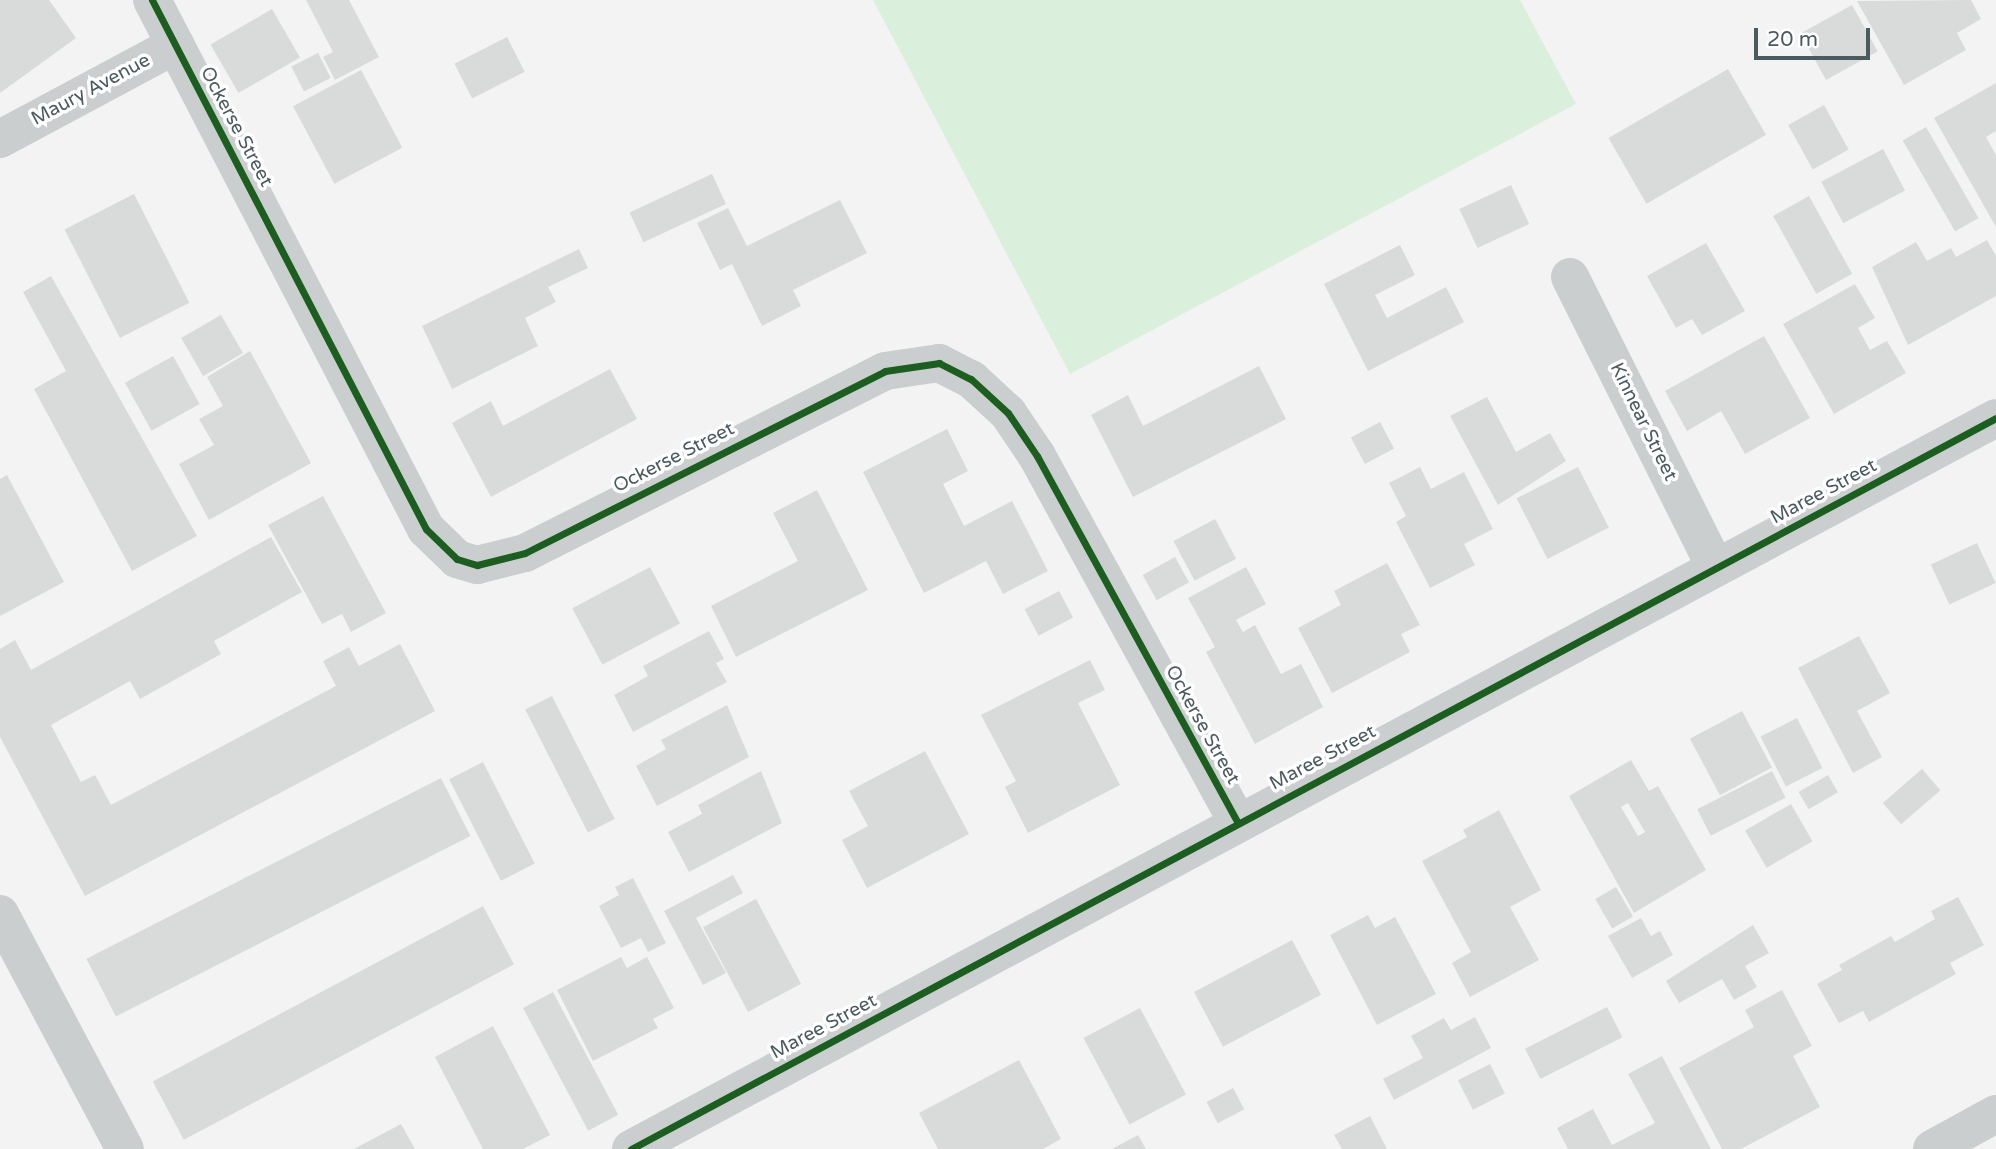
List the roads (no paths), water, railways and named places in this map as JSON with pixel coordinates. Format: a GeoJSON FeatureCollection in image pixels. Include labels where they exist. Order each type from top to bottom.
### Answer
{"type":"FeatureCollection","features":[{"type":"Feature","properties":{"kind":"street"},"geometry":{"type":"LineString","coordinates":[[152,0],[175,45]]}},
{"type":"Feature","properties":{"kind":"street","name":"Maury Avenue"},"geometry":{"type":"LineString","coordinates":[[0,139],[175,45]]}},
{"type":"Feature","properties":{"kind":"street","name":"Ockerse Street"},"geometry":{"type":"LineString","coordinates":[[175,45],[426,529],[457,559],[494,564],[525,553],[885,372],[939,363],[971,379],[1008,413],[1037,456],[1237,821]]}},
{"type":"Feature","properties":{"kind":"street","name":"Kinnear Street"},"geometry":{"type":"LineString","coordinates":[[1570,277],[1715,567]]}},
{"type":"Feature","properties":{"kind":"street","name":"Maree Street"},"geometry":{"type":"LineString","coordinates":[[631,1149],[1237,821],[1996,418]]}},
{"type":"Feature","properties":{"kind":"street"},"geometry":{"type":"LineString","coordinates":[[0,915],[125,1149]]}},
{"type":"Feature","properties":{"kind":"street"},"geometry":{"type":"LineString","coordinates":[[1932,1149],[1996,1114]]}}]}
